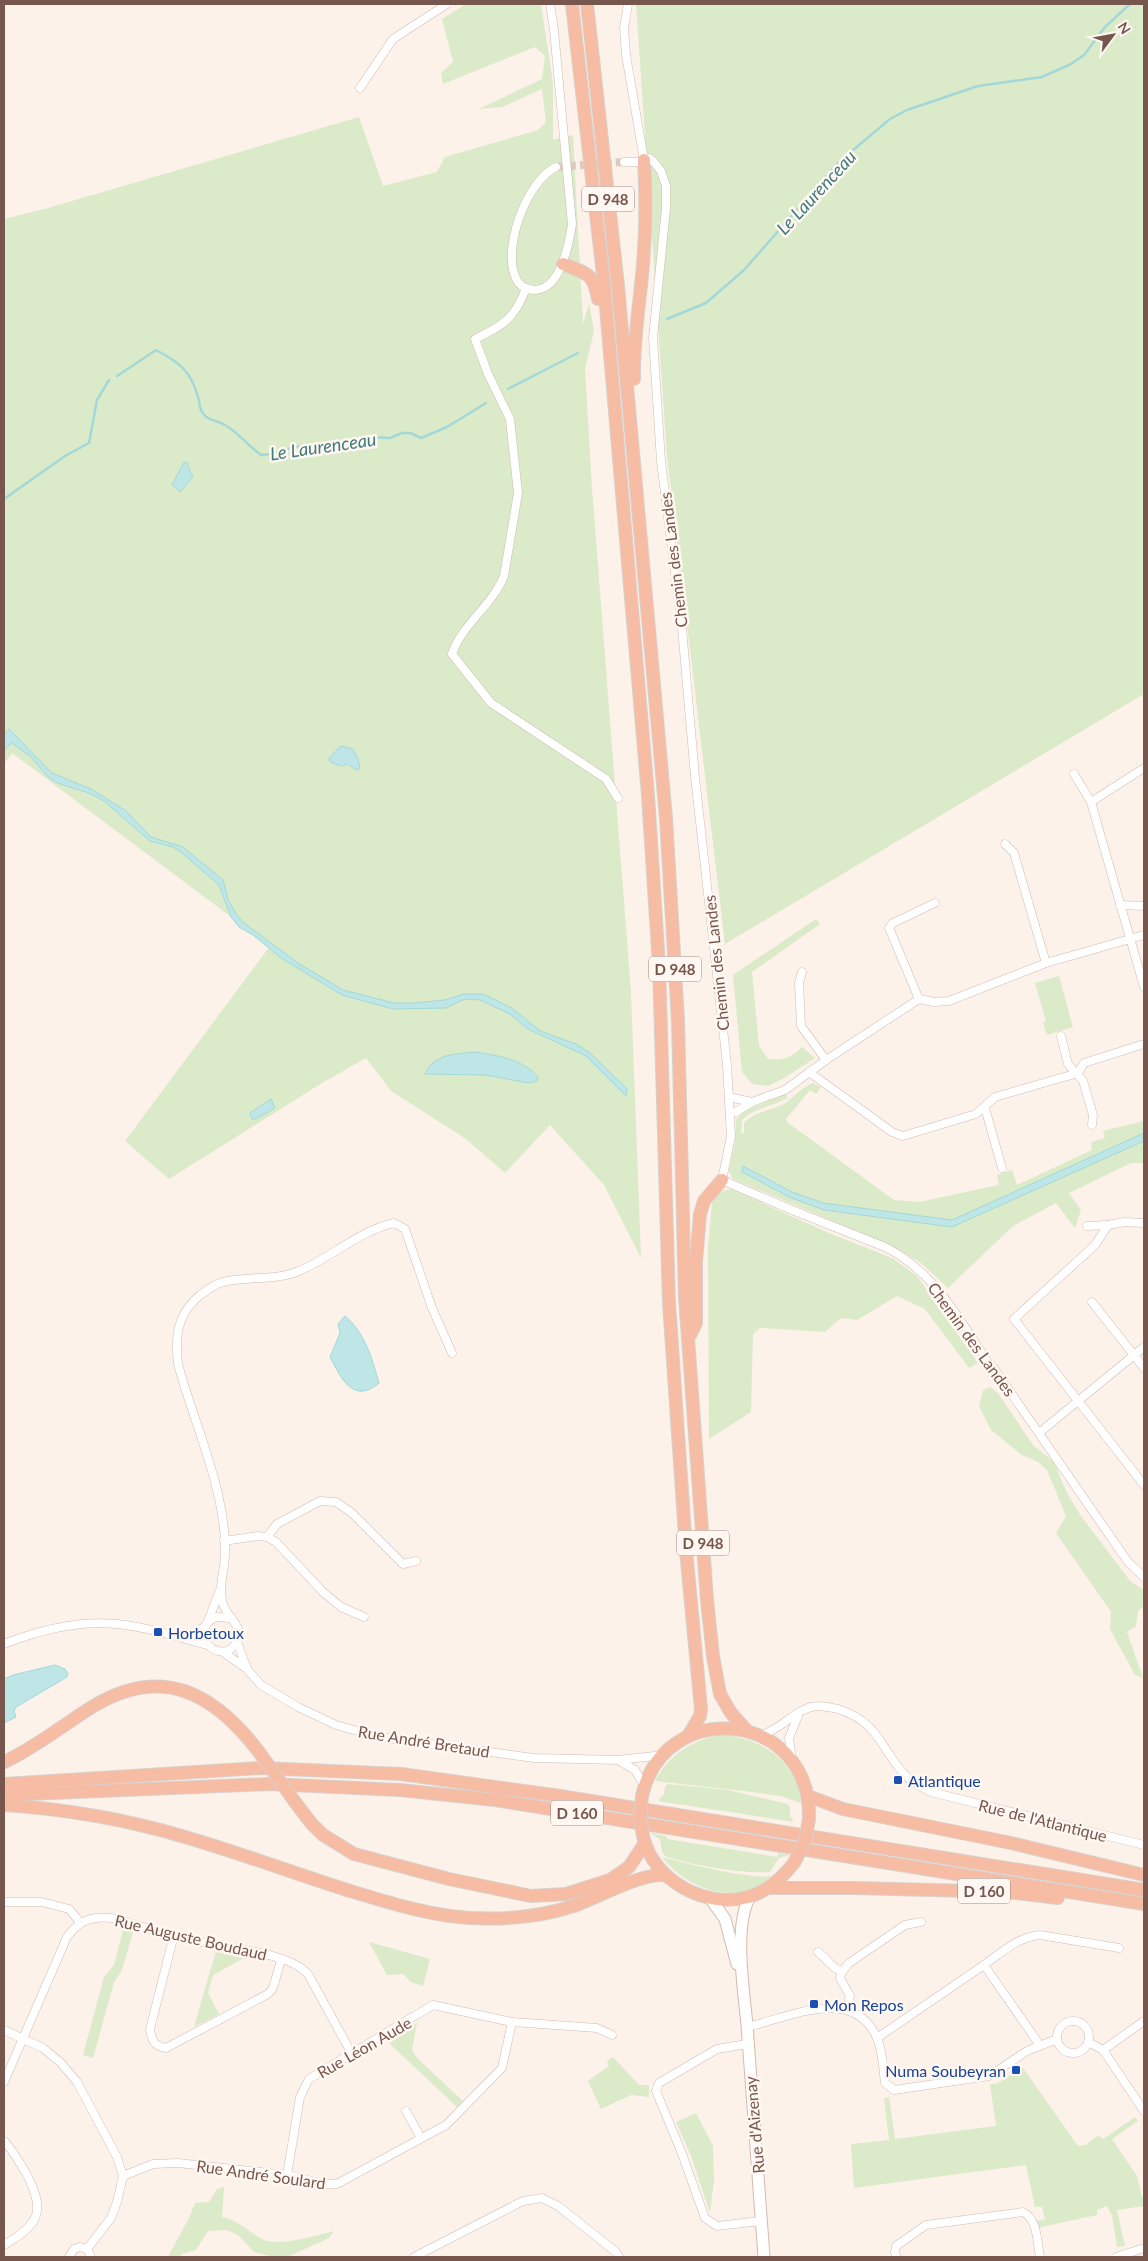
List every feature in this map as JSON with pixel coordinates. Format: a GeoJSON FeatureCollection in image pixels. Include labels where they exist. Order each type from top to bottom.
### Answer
{"type":"FeatureCollection","features":[{"type":"Feature","properties":{"kind":"highway","name":"D 948"},"geometry":{"type":"LineString","coordinates":[[572,4],[610,348],[654,872],[670,1312],[686,1550],[701,1709],[694,1728],[688,1736]]}},
{"type":"Feature","properties":{"kind":"highway","name":"D 948"},"geometry":{"type":"LineString","coordinates":[[587,4],[628,394],[670,878],[678,1021],[688,1339],[705,1571],[714,1665],[724,1703],[747,1731]]}},
{"type":"Feature","properties":{"kind":"highway"},"geometry":{"type":"LineString","coordinates":[[628,394],[634,380],[635,328],[643,256],[646,198],[644,160]]}},
{"type":"Feature","properties":{"kind":"highway"},"geometry":{"type":"LineString","coordinates":[[563,264],[589,275],[593,279],[602,332],[610,348]]}},
{"type":"Feature","properties":{"kind":"highway"},"geometry":{"type":"LineString","coordinates":[[688,1339],[696,1322],[696,1262],[700,1214],[704,1201],[722,1180]]}},
{"type":"Feature","properties":{"kind":"highway"},"geometry":{"type":"LineString","coordinates":[[4,1762],[112,1696],[132,1689],[154,1686],[186,1691],[214,1705],[235,1723],[259,1752],[311,1823],[324,1835],[354,1854],[459,1882],[531,1896],[566,1894],[610,1880],[635,1861],[644,1840]]}},
{"type":"Feature","properties":{"kind":"highway"},"geometry":{"type":"LineString","coordinates":[[718,1729],[747,1731],[761,1735],[772,1742],[792,1760],[801,1774],[808,1796],[809,1819],[805,1842],[794,1863],[783,1876],[768,1888],[750,1897],[729,1900],[710,1898],[686,1889],[665,1875],[644,1840],[640,1817],[643,1790],[649,1774],[664,1755],[688,1736],[718,1729]]}},
{"type":"Feature","properties":{"kind":"highway","name":"D 160"},"geometry":{"type":"LineString","coordinates":[[4,1784],[260,1768],[401,1774],[560,1796],[1144,1890]]}},
{"type":"Feature","properties":{"kind":"highway","name":"D 160"},"geometry":{"type":"LineString","coordinates":[[4,1795],[270,1784],[346,1786],[418,1792],[495,1800],[1144,1904]]}},
{"type":"Feature","properties":{"kind":"highway"},"geometry":{"type":"LineString","coordinates":[[808,1796],[843,1809],[1010,1843],[1144,1875]]}},
{"type":"Feature","properties":{"kind":"highway"},"geometry":{"type":"LineString","coordinates":[[4,1805],[42,1807],[116,1818],[186,1837],[390,1903],[450,1916],[505,1918],[568,1908],[650,1876],[665,1875]]}},
{"type":"Feature","properties":{"kind":"highway","name":"D 160"},"geometry":{"type":"LineString","coordinates":[[768,1888],[1007,1892],[1144,1911]]}},
{"type":"Feature","properties":{"kind":"main road","name":"Rue d'Aizenay"},"geometry":{"type":"LineString","coordinates":[[750,1897],[744,1907],[742,1924],[744,1993],[764,2257]]}},
{"type":"Feature","properties":{"kind":"main road","name":"Rue d'Aizenay"},"geometry":{"type":"LineString","coordinates":[[710,1898],[723,1914],[730,1932],[744,1993]]}},
{"type":"Feature","properties":{"kind":"street"},"geometry":{"type":"LineString","coordinates":[[360,88],[393,39],[447,4]]}},
{"type":"Feature","properties":{"kind":"street"},"geometry":{"type":"LineString","coordinates":[[550,4],[571,208],[568,247],[563,264],[545,286],[539,289],[526,288],[519,283],[513,268],[515,234],[524,208],[537,182],[542,175],[556,167]]}},
{"type":"Feature","properties":{"kind":"street"},"geometry":{"type":"LineString","coordinates":[[624,162],[644,160],[637,110],[626,55],[624,28],[628,4]]}},
{"type":"Feature","properties":{"kind":"street","name":"Chemin des Landes"},"geometry":{"type":"LineString","coordinates":[[644,160],[649,158],[654,160],[661,171],[666,186],[662,254],[653,325],[661,461],[682,628],[694,777],[718,969],[729,1097],[731,1136],[722,1180],[885,1247],[911,1263],[940,1289],[980,1347],[989,1364],[993,1367],[1128,1562],[1144,1577]]}},
{"type":"Feature","properties":{"kind":"street"},"geometry":{"type":"LineString","coordinates":[[526,288],[515,314],[493,330],[475,339],[488,374],[510,419],[518,493],[504,576],[492,598],[456,640],[452,654],[491,702],[606,779],[618,798]]}},
{"type":"Feature","properties":{"kind":"street"},"geometry":{"type":"LineString","coordinates":[[1091,802],[1144,768]]}},
{"type":"Feature","properties":{"kind":"street"},"geometry":{"type":"LineString","coordinates":[[1074,774],[1091,802],[1144,987]]}},
{"type":"Feature","properties":{"kind":"street"},"geometry":{"type":"LineString","coordinates":[[1005,844],[1014,853],[1046,963]]}},
{"type":"Feature","properties":{"kind":"street"},"geometry":{"type":"LineString","coordinates":[[919,999],[888,928],[893,923],[935,903]]}},
{"type":"Feature","properties":{"kind":"street"},"geometry":{"type":"LineString","coordinates":[[1120,905],[1144,906]]}},
{"type":"Feature","properties":{"kind":"street"},"geometry":{"type":"LineString","coordinates":[[730,1113],[736,1112],[752,1102],[785,1090],[826,1060],[919,999],[934,1002],[949,1001],[1046,963],[1144,935]]}},
{"type":"Feature","properties":{"kind":"street"},"geometry":{"type":"LineString","coordinates":[[802,972],[799,983],[801,1026],[826,1060]]}},
{"type":"Feature","properties":{"kind":"street"},"geometry":{"type":"LineString","coordinates":[[1061,1036],[1068,1064],[1078,1072],[1083,1081],[1093,1115],[1092,1125]]}},
{"type":"Feature","properties":{"kind":"street"},"geometry":{"type":"LineString","coordinates":[[809,1072],[892,1132],[903,1136],[976,1114],[985,1108],[995,1097],[1078,1072],[1084,1063],[1144,1044]]}},
{"type":"Feature","properties":{"kind":"street"},"geometry":{"type":"LineString","coordinates":[[729,1097],[752,1102]]}},
{"type":"Feature","properties":{"kind":"street"},"geometry":{"type":"LineString","coordinates":[[985,1108],[1002,1168]]}},
{"type":"Feature","properties":{"kind":"street"},"geometry":{"type":"LineString","coordinates":[[1088,1226],[1124,1222],[1144,1223]]}},
{"type":"Feature","properties":{"kind":"street"},"geometry":{"type":"LineString","coordinates":[[4,1644],[47,1630],[95,1624],[116,1624],[141,1628],[207,1645],[214,1650],[223,1652],[231,1649],[237,1642],[238,1628],[229,1618],[222,1602],[220,1590],[224,1541],[210,1466],[178,1364],[176,1345],[177,1330],[182,1315],[191,1302],[213,1286],[223,1282],[269,1278],[296,1272],[320,1261],[377,1227],[394,1223],[405,1229],[432,1308],[452,1354]]}},
{"type":"Feature","properties":{"kind":"street"},"geometry":{"type":"LineString","coordinates":[[1108,1225],[1095,1245],[1014,1319],[1144,1485]]}},
{"type":"Feature","properties":{"kind":"street"},"geometry":{"type":"LineString","coordinates":[[1092,1302],[1144,1368]]}},
{"type":"Feature","properties":{"kind":"street"},"geometry":{"type":"LineString","coordinates":[[1039,1433],[1144,1348]]}},
{"type":"Feature","properties":{"kind":"street"},"geometry":{"type":"LineString","coordinates":[[266,1537],[277,1524],[320,1501],[336,1502],[352,1512],[403,1564],[416,1561]]}},
{"type":"Feature","properties":{"kind":"street"},"geometry":{"type":"LineString","coordinates":[[224,1541],[258,1536],[266,1537],[276,1542],[323,1592],[341,1607],[364,1616]]}},
{"type":"Feature","properties":{"kind":"street"},"geometry":{"type":"LineString","coordinates":[[207,1645],[203,1634],[220,1590]]}},
{"type":"Feature","properties":{"kind":"street"},"geometry":{"type":"LineString","coordinates":[[182,1638],[195,1634],[216,1617],[229,1618]]}},
{"type":"Feature","properties":{"kind":"street","name":"Rue André Bretaud"},"geometry":{"type":"LineString","coordinates":[[237,1642],[247,1669]]}},
{"type":"Feature","properties":{"kind":"street","name":"Rue André Bretaud"},"geometry":{"type":"LineString","coordinates":[[223,1652],[247,1669],[261,1685],[318,1718],[379,1737],[534,1758],[618,1760],[664,1755]]}},
{"type":"Feature","properties":{"kind":"street","name":"Rue de l'Atlantique"},"geometry":{"type":"LineString","coordinates":[[761,1735],[777,1729],[809,1708],[817,1706],[835,1708],[857,1717],[874,1730],[905,1775],[931,1792],[1144,1845]]}},
{"type":"Feature","properties":{"kind":"street"},"geometry":{"type":"LineString","coordinates":[[792,1760],[789,1738],[799,1714]]}},
{"type":"Feature","properties":{"kind":"street"},"geometry":{"type":"LineString","coordinates":[[618,1760],[635,1770],[643,1790]]}},
{"type":"Feature","properties":{"kind":"street"},"geometry":{"type":"LineString","coordinates":[[4,1902],[42,1902],[69,1909],[80,1922],[66,1936],[4,2082]]}},
{"type":"Feature","properties":{"kind":"street","name":"Rue Auguste Boudaud"},"geometry":{"type":"LineString","coordinates":[[80,1922],[96,1916],[112,1918],[174,1935],[250,1951],[301,1966],[308,1974],[352,2054]]}},
{"type":"Feature","properties":{"kind":"street"},"geometry":{"type":"LineString","coordinates":[[847,2009],[850,1996],[840,1978],[849,1963],[905,1925],[921,1922]]}},
{"type":"Feature","properties":{"kind":"street"},"geometry":{"type":"LineString","coordinates":[[174,1935],[150,2029],[151,2040],[158,2047],[166,2048],[268,1994],[273,1988],[281,1960]]}},
{"type":"Feature","properties":{"kind":"street"},"geometry":{"type":"LineString","coordinates":[[877,2038],[1020,1939],[1040,1935],[1119,1948]]}},
{"type":"Feature","properties":{"kind":"street"},"geometry":{"type":"LineString","coordinates":[[818,1952],[825,1957],[832,1968],[842,1972]]}},
{"type":"Feature","properties":{"kind":"street"},"geometry":{"type":"LineString","coordinates":[[984,1965],[1039,2044]]}},
{"type":"Feature","properties":{"kind":"street","name":"Rue Léon Aude"},"geometry":{"type":"LineString","coordinates":[[287,2175],[300,2097],[309,2080],[433,2005],[512,2022],[597,2028],[612,2035]]}},
{"type":"Feature","properties":{"kind":"street"},"geometry":{"type":"LineString","coordinates":[[747,2027],[763,2024],[798,2012],[836,2008],[847,2009],[859,2015],[872,2029],[877,2038],[885,2083],[894,2090],[989,2076],[1039,2044],[1057,2038]]}},
{"type":"Feature","properties":{"kind":"street"},"geometry":{"type":"LineString","coordinates":[[1077,2021],[1087,2029],[1088,2042],[1085,2047],[1074,2053],[1063,2049],[1057,2038],[1057,2032],[1065,2023],[1077,2021]]}},
{"type":"Feature","properties":{"kind":"street"},"geometry":{"type":"LineString","coordinates":[[1102,2050],[1144,2021]]}},
{"type":"Feature","properties":{"kind":"street","name":"Rue André Soulard"},"geometry":{"type":"LineString","coordinates":[[123,2176],[153,2164],[178,2163],[287,2175],[324,2184],[337,2184],[446,2125],[502,2068],[512,2022]]}},
{"type":"Feature","properties":{"kind":"street"},"geometry":{"type":"LineString","coordinates":[[4,2030],[43,2048],[61,2063],[77,2082],[117,2157],[123,2176],[118,2202],[111,2218],[87,2249]]}},
{"type":"Feature","properties":{"kind":"street"},"geometry":{"type":"LineString","coordinates":[[1088,2042],[1102,2050],[1144,2111]]}},
{"type":"Feature","properties":{"kind":"street"},"geometry":{"type":"LineString","coordinates":[[747,2044],[717,2049],[660,2083],[656,2091],[681,2151],[705,2218],[717,2226],[761,2221]]}},
{"type":"Feature","properties":{"kind":"street"},"geometry":{"type":"LineString","coordinates":[[406,2111],[421,2138]]}},
{"type":"Feature","properties":{"kind":"street"},"geometry":{"type":"LineString","coordinates":[[4,2141],[19,2162],[39,2201],[37,2213],[27,2229],[4,2245]]}},
{"type":"Feature","properties":{"kind":"street"},"geometry":{"type":"LineString","coordinates":[[414,2257],[523,2201],[542,2198],[558,2206],[616,2252],[619,2257]]}},
{"type":"Feature","properties":{"kind":"street"},"geometry":{"type":"LineString","coordinates":[[897,2257],[895,2253],[896,2246],[926,2225],[1023,2212],[1029,2215],[1034,2224],[1040,2257]]}},
{"type":"Feature","properties":{"kind":"street"},"geometry":{"type":"LineString","coordinates":[[69,2257],[74,2248],[80,2247],[87,2249],[91,2257]]}},
{"type":"Feature","properties":{"kind":"street"},"geometry":{"type":"LineString","coordinates":[[1116,2257],[1144,2248]]}},
{"type":"Feature","properties":{"kind":"green space"},"geometry":{"type":"Polygon","coordinates":[[[466,4],[541,4],[553,83],[553,140],[573,135],[583,324],[589,303],[594,331],[585,369],[592,488],[631,992],[641,1258],[604,1185],[550,1125],[505,1173],[466,1139],[391,1091],[366,1058],[322,1083],[169,1179],[125,1141],[270,946],[12,753],[4,764],[4,219],[48,208],[359,117],[383,186],[437,172],[445,157],[538,130],[546,122],[542,89],[502,107],[479,109],[542,79],[545,56],[535,47],[443,84],[441,73],[453,62],[442,19],[466,4]]]}},
{"type":"Feature","properties":{"kind":"green space"},"geometry":{"type":"Polygon","coordinates":[[[636,4],[1144,4],[1144,694],[725,944],[667,456],[636,4]]]}},
{"type":"Feature","properties":{"kind":"green space"},"geometry":{"type":"Polygon","coordinates":[[[816,919],[820,924],[752,972],[759,1046],[768,1059],[787,1058],[802,1047],[815,1058],[768,1086],[752,1084],[742,1072],[733,975],[816,919]]]}},
{"type":"Feature","properties":{"kind":"green space"},"geometry":{"type":"Polygon","coordinates":[[[1059,976],[1073,1027],[1047,1035],[1043,1022],[1046,1021],[1035,983],[1059,976]]]}},
{"type":"Feature","properties":{"kind":"green space"},"geometry":{"type":"Polygon","coordinates":[[[813,1083],[821,1087],[816,1094],[810,1090],[786,1119],[787,1122],[894,1200],[919,1202],[999,1185],[997,1175],[1012,1170],[1017,1185],[1092,1150],[1091,1142],[1105,1138],[1103,1131],[1144,1121],[1144,1163],[1131,1163],[1069,1193],[1081,1210],[1075,1228],[1056,1203],[1013,1226],[948,1288],[921,1263],[896,1248],[733,1179],[729,1171],[735,1142],[736,1120],[744,1111],[786,1094],[788,1098],[758,1110],[742,1120],[741,1133],[744,1133],[744,1123],[749,1119],[784,1104],[813,1083]]]}},
{"type":"Feature","properties":{"kind":"green space"},"geometry":{"type":"Polygon","coordinates":[[[731,1189],[829,1233],[892,1258],[917,1276],[978,1363],[969,1368],[925,1309],[897,1296],[857,1320],[841,1318],[825,1332],[760,1328],[753,1334],[751,1412],[709,1439],[708,1248],[712,1203],[719,1192],[731,1189]]]}},
{"type":"Feature","properties":{"kind":"green space"},"geometry":{"type":"Polygon","coordinates":[[[990,1387],[998,1393],[1033,1445],[1054,1462],[1066,1491],[1081,1516],[1131,1582],[1144,1590],[1144,1606],[1138,1611],[1136,1626],[1127,1632],[1143,1678],[1135,1675],[1110,1629],[1111,1612],[1056,1533],[1066,1516],[1047,1470],[1038,1462],[1022,1455],[991,1430],[979,1406],[983,1390],[990,1387]]]}},
{"type":"Feature","properties":{"kind":"green space"},"geometry":{"type":"Polygon","coordinates":[[[721,1735],[750,1741],[763,1746],[774,1754],[793,1775],[801,1803],[780,1796],[655,1781],[660,1772],[682,1750],[701,1740],[721,1735]]]}},
{"type":"Feature","properties":{"kind":"green space"},"geometry":{"type":"Polygon","coordinates":[[[668,1784],[728,1790],[787,1804],[790,1807],[790,1816],[794,1822],[658,1801],[664,1794],[665,1787],[668,1784]]]}},
{"type":"Feature","properties":{"kind":"green space"},"geometry":{"type":"Polygon","coordinates":[[[650,1833],[666,1836],[667,1839],[777,1857],[778,1853],[790,1855],[779,1858],[770,1872],[746,1872],[717,1868],[688,1863],[665,1856],[662,1852],[660,1839],[650,1833]]]}},
{"type":"Feature","properties":{"kind":"green space"},"geometry":{"type":"Polygon","coordinates":[[[662,1857],[736,1874],[752,1876],[772,1875],[759,1885],[744,1891],[729,1893],[714,1891],[699,1886],[685,1878],[662,1857]]]}},
{"type":"Feature","properties":{"kind":"green space"},"geometry":{"type":"Polygon","coordinates":[[[123,1930],[133,1932],[122,1970],[114,1982],[93,2058],[83,2055],[104,1977],[114,1965],[123,1930]]]}},
{"type":"Feature","properties":{"kind":"green space"},"geometry":{"type":"Polygon","coordinates":[[[369,1942],[430,1959],[423,1986],[411,1982],[403,1974],[387,1975],[369,1942]]]}},
{"type":"Feature","properties":{"kind":"green space"},"geometry":{"type":"Polygon","coordinates":[[[216,1951],[244,1958],[213,1975],[208,1993],[219,2014],[194,2027],[216,1951]]]}},
{"type":"Feature","properties":{"kind":"green space"},"geometry":{"type":"Polygon","coordinates":[[[417,2023],[412,2050],[417,2058],[463,2101],[457,2107],[387,2041],[417,2023]]]}},
{"type":"Feature","properties":{"kind":"green space"},"geometry":{"type":"Polygon","coordinates":[[[613,2057],[639,2085],[649,2085],[649,2097],[631,2095],[601,2109],[588,2081],[609,2066],[607,2061],[613,2057]]]}},
{"type":"Feature","properties":{"kind":"green space"},"geometry":{"type":"Polygon","coordinates":[[[1023,2068],[1078,2146],[1085,2145],[1099,2135],[1103,2139],[1135,2117],[1138,2121],[1112,2139],[1137,2176],[1142,2197],[1144,2197],[1144,2206],[1117,2210],[1125,2246],[1117,2247],[1112,2215],[1107,2206],[1097,2210],[1097,2215],[1037,2228],[1035,2221],[1045,2220],[1042,2207],[1035,2207],[1026,2165],[854,2188],[851,2144],[889,2140],[884,2098],[889,2097],[895,2139],[996,2126],[990,2084],[996,2084],[1023,2068]]]}},
{"type":"Feature","properties":{"kind":"green space"},"geometry":{"type":"Polygon","coordinates":[[[696,2113],[713,2146],[714,2180],[710,2213],[691,2156],[676,2122],[696,2113]]]}},
{"type":"Feature","properties":{"kind":"green space"},"geometry":{"type":"Polygon","coordinates":[[[224,2187],[222,2217],[238,2223],[264,2240],[270,2242],[288,2241],[334,2231],[329,2238],[287,2257],[274,2257],[254,2252],[238,2235],[227,2230],[208,2231],[196,2250],[182,2254],[179,2257],[168,2257],[195,2203],[209,2202],[217,2189],[224,2187]]]}},
{"type":"Feature","properties":{"kind":"water"},"geometry":{"type":"Polygon","coordinates":[[[184,462],[188,463],[193,477],[180,492],[172,485],[184,462]]]}},
{"type":"Feature","properties":{"kind":"water"},"geometry":{"type":"Polygon","coordinates":[[[9,729],[52,773],[91,789],[126,811],[151,837],[183,847],[223,880],[228,899],[236,914],[244,923],[298,963],[343,990],[394,1003],[445,1000],[464,994],[483,994],[512,1008],[540,1031],[576,1044],[589,1052],[627,1089],[626,1096],[586,1056],[526,1028],[510,1014],[480,1000],[465,999],[446,1008],[393,1009],[342,995],[281,958],[253,935],[239,927],[231,917],[219,885],[181,852],[173,847],[150,841],[104,801],[89,793],[57,783],[48,777],[31,757],[12,743],[4,750],[4,734],[9,729]]]}},
{"type":"Feature","properties":{"kind":"water"},"geometry":{"type":"Polygon","coordinates":[[[341,746],[353,749],[360,768],[356,770],[348,764],[341,766],[330,762],[329,758],[341,746]]]}},
{"type":"Feature","properties":{"kind":"water"},"geometry":{"type":"Polygon","coordinates":[[[476,1052],[517,1062],[532,1071],[538,1077],[537,1081],[529,1083],[485,1075],[425,1074],[429,1067],[440,1058],[454,1054],[476,1052]]]}},
{"type":"Feature","properties":{"kind":"water"},"geometry":{"type":"Polygon","coordinates":[[[271,1099],[275,1108],[256,1119],[252,1119],[250,1113],[271,1099]]]}},
{"type":"Feature","properties":{"kind":"water"},"geometry":{"type":"Polygon","coordinates":[[[1144,1133],[1144,1141],[952,1227],[824,1210],[789,1197],[742,1172],[743,1166],[792,1192],[823,1203],[952,1220],[1144,1133]]]}},
{"type":"Feature","properties":{"kind":"water"},"geometry":{"type":"Polygon","coordinates":[[[345,1316],[363,1338],[374,1364],[379,1383],[370,1389],[355,1390],[349,1386],[343,1380],[330,1357],[340,1333],[338,1324],[345,1316]]]}},
{"type":"Feature","properties":{"kind":"water"},"geometry":{"type":"Polygon","coordinates":[[[55,1665],[65,1669],[68,1673],[67,1677],[16,1707],[14,1711],[16,1717],[4,1723],[4,1679],[55,1665]]]}},
{"type":"Feature","properties":{"kind":"waterway","name":"Le Laurenceau"},"geometry":{"type":"LineString","coordinates":[[667,319],[706,303],[744,270],[840,161],[890,119],[907,110],[978,86],[1042,77],[1071,64],[1084,55],[1105,27],[1130,4]]}},
{"type":"Feature","properties":{"kind":"waterway","name":"Le Laurenceau"},"geometry":{"type":"LineString","coordinates":[[117,376],[156,350],[164,354],[178,363],[192,380],[199,399],[200,409],[204,415],[230,428],[261,455],[295,447],[311,445],[321,448],[347,444],[366,437],[390,438],[402,433],[410,433],[421,438],[447,427],[486,403]]}},
{"type":"Feature","properties":{"kind":"waterway","name":"Le Laurenceau"},"geometry":{"type":"LineString","coordinates":[[508,389],[578,353]]}},
{"type":"Feature","properties":{"kind":"waterway","name":"Le Laurenceau"},"geometry":{"type":"LineString","coordinates":[[4,499],[65,456],[89,443],[97,400],[109,380]]}},
{"type":"Feature","properties":{"kind":"tunnel"},"geometry":{"type":"LineString","coordinates":[[556,167],[624,162]]}},
{"type":"Feature","properties":{"kind":"place","name":"Horbetoux"},"geometry":{"type":"Point","coordinates":[158,1632]}},
{"type":"Feature","properties":{"kind":"place","name":"Atlantique"},"geometry":{"type":"Point","coordinates":[898,1780]}},
{"type":"Feature","properties":{"kind":"place","name":"Mon Repos"},"geometry":{"type":"Point","coordinates":[814,2004]}},
{"type":"Feature","properties":{"kind":"place","name":"Numa Soubeyran"},"geometry":{"type":"Point","coordinates":[1016,2070]}}]}
